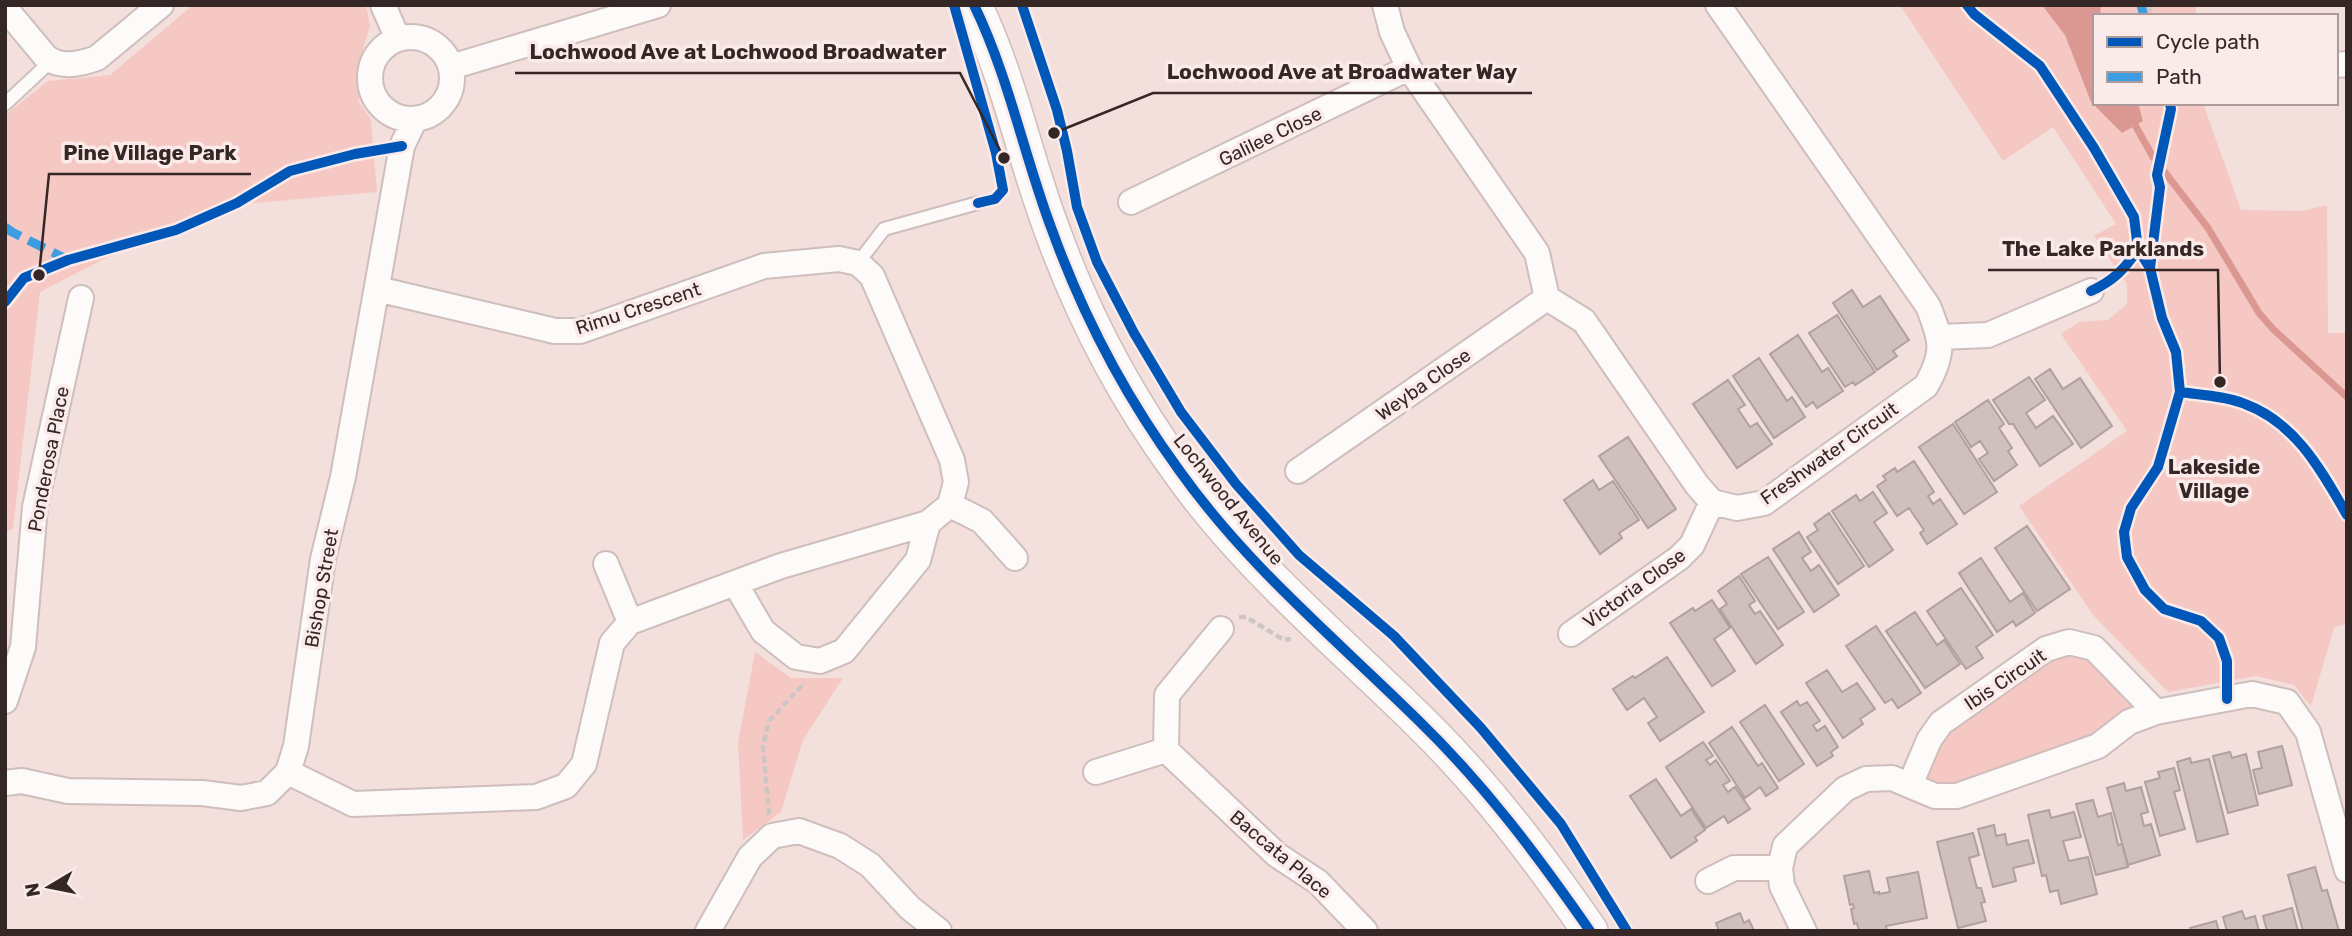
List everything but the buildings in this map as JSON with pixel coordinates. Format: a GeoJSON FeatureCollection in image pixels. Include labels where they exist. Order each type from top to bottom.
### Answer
{"type":"FeatureCollection","features":[{"type":"Feature","properties":{"kind":"street"},"geometry":{"type":"LineString","coordinates":[[5,8],[50,61],[74,64],[97,58],[161,5]]}},
{"type":"Feature","properties":{"kind":"street"},"geometry":{"type":"LineString","coordinates":[[383,5],[398,39]]}},
{"type":"Feature","properties":{"kind":"street"},"geometry":{"type":"LineString","coordinates":[[451,67],[658,5]]}},
{"type":"Feature","properties":{"kind":"street","name":"Lochwood Avenue"},"geometry":{"type":"LineString","coordinates":[[974,5],[992,43],[1051,229],[1083,310],[1125,390],[1179,471],[1232,537],[1290,599],[1419,720],[1486,790],[1536,853],[1590,931]]}},
{"type":"Feature","properties":{"kind":"street","name":"Lochwood Avenue"},"geometry":{"type":"LineString","coordinates":[[990,5],[992,43]]}},
{"type":"Feature","properties":{"kind":"street"},"geometry":{"type":"LineString","coordinates":[[1385,5],[1392,32],[1409,68],[1537,253],[1547,298],[1584,321],[1697,485],[1712,502]]}},
{"type":"Feature","properties":{"kind":"street"},"geometry":{"type":"LineString","coordinates":[[1718,5],[1928,306],[1940,337],[1988,335],[2091,291]]}},
{"type":"Feature","properties":{"kind":"street"},"geometry":{"type":"LineString","coordinates":[[415,37],[430,41],[443,52],[451,67],[452,81],[448,95],[440,107],[415,119],[400,117],[387,111],[376,100],[370,86],[370,71],[375,57],[385,46],[398,39],[415,37]]}},
{"type":"Feature","properties":{"kind":"street","name":"Galilee Close"},"geometry":{"type":"LineString","coordinates":[[1131,202],[1409,68]]}},
{"type":"Feature","properties":{"kind":"street","name":"Bishop Street"},"geometry":{"type":"LineString","coordinates":[[288,772],[296,746],[323,559],[343,477],[402,146],[415,119]]}},
{"type":"Feature","properties":{"kind":"street","name":"Rimu Crescent"},"geometry":{"type":"LineString","coordinates":[[377,289],[555,331],[580,331],[764,266],[839,260],[858,263]]}},
{"type":"Feature","properties":{"kind":"street"},"geometry":{"type":"LineString","coordinates":[[5,783],[22,781],[68,791],[202,793],[241,798],[267,793],[288,772],[353,804],[536,797],[566,786],[584,764],[612,643],[630,621],[781,566],[928,523],[950,505],[956,482],[952,460],[872,276],[858,263]]}},
{"type":"Feature","properties":{"kind":"street","name":"Ponderosa Place"},"geometry":{"type":"LineString","coordinates":[[5,701],[23,647],[35,508],[81,298]]}},
{"type":"Feature","properties":{"kind":"street","name":"Weyba Close"},"geometry":{"type":"LineString","coordinates":[[1298,471],[1547,298]]}},
{"type":"Feature","properties":{"kind":"street","name":"Freshwater Circuit"},"geometry":{"type":"LineString","coordinates":[[1712,502],[1737,508],[1763,503],[1915,394],[1926,386],[1938,364],[1940,337]]}},
{"type":"Feature","properties":{"kind":"street","name":"Victoria Close"},"geometry":{"type":"LineString","coordinates":[[1571,634],[1679,558],[1692,545],[1712,502]]}},
{"type":"Feature","properties":{"kind":"street"},"geometry":{"type":"LineString","coordinates":[[950,505],[982,521],[1015,558]]}},
{"type":"Feature","properties":{"kind":"street"},"geometry":{"type":"LineString","coordinates":[[735,583],[763,631],[796,657],[820,662],[844,651],[918,560],[928,523]]}},
{"type":"Feature","properties":{"kind":"street"},"geometry":{"type":"LineString","coordinates":[[606,564],[630,621]]}},
{"type":"Feature","properties":{"kind":"street"},"geometry":{"type":"LineString","coordinates":[[1096,772],[1166,750],[1167,695],[1221,629]]}},
{"type":"Feature","properties":{"kind":"street","name":"Ibis Circuit"},"geometry":{"type":"LineString","coordinates":[[1910,785],[1929,740],[1941,723],[2046,649],[2069,642],[2094,648],[2156,712]]}},
{"type":"Feature","properties":{"kind":"street"},"geometry":{"type":"LineString","coordinates":[[1804,931],[1782,886],[1780,868],[1785,846],[1846,789],[1866,779],[1892,778],[1935,796],[1957,796],[2098,746],[2129,722],[2156,712],[2252,694],[2287,702],[2308,732],[2347,870]]}},
{"type":"Feature","properties":{"kind":"street","name":"Baccata Place"},"geometry":{"type":"LineString","coordinates":[[1166,750],[1277,855],[1318,882],[1365,931]]}},
{"type":"Feature","properties":{"kind":"street"},"geometry":{"type":"LineString","coordinates":[[708,931],[750,857],[772,836],[799,831],[839,846],[870,864],[910,908],[939,931]]}},
{"type":"Feature","properties":{"kind":"street"},"geometry":{"type":"LineString","coordinates":[[1708,881],[1734,868],[1780,868]]}},
{"type":"Feature","properties":{"kind":"lane"},"geometry":{"type":"LineString","coordinates":[[5,104],[50,61]]}},
{"type":"Feature","properties":{"kind":"lane"},"geometry":{"type":"LineString","coordinates":[[858,263],[884,229],[978,203]]}},
{"type":"Feature","properties":{"kind":"path"},"geometry":{"type":"LineString","coordinates":[[1221,629],[1232,617],[1246,617],[1283,639],[1326,634]]}},
{"type":"Feature","properties":{"kind":"path"},"geometry":{"type":"LineString","coordinates":[[772,836],[763,746],[769,721],[820,662]]}},
{"type":"Feature","properties":{"kind":"shaded area"},"geometry":{"type":"Polygon","coordinates":[[[193,5],[366,5],[370,26],[363,49],[359,102],[371,120],[377,192],[244,204],[106,258],[40,292],[13,529],[5,532],[5,115],[48,81],[110,75],[193,5]]]}},
{"type":"Feature","properties":{"kind":"shaded area"},"geometry":{"type":"Polygon","coordinates":[[[1900,5],[2196,5],[2196,14],[2093,14],[2093,105],[2204,105],[2241,210],[2302,211],[2327,205],[2328,333],[2347,333],[2347,623],[2334,628],[2311,706],[2294,685],[2256,676],[2168,692],[2094,616],[2019,506],[2127,431],[2061,334],[2079,322],[2108,320],[2127,304],[2127,284],[2094,236],[2116,224],[2053,127],[2003,161],[1900,5]]]}},
{"type":"Feature","properties":{"kind":"shaded area"},"geometry":{"type":"Polygon","coordinates":[[[2042,5],[2101,5],[2100,14],[2093,14],[2093,104],[2091,102],[2065,35],[2042,5]]]}},
{"type":"Feature","properties":{"kind":"shaded area"},"geometry":{"type":"Polygon","coordinates":[[[2094,105],[2139,105],[2143,121],[2122,133],[2094,105]]]}},
{"type":"Feature","properties":{"kind":"shaded area"},"geometry":{"type":"Polygon","coordinates":[[[2069,642],[2156,712],[1957,796],[1910,785],[1929,740],[2069,642]]]}},
{"type":"Feature","properties":{"kind":"shaded area"},"geometry":{"type":"Polygon","coordinates":[[[755,652],[791,678],[843,678],[803,740],[781,812],[743,840],[738,742],[755,652]]]}},
{"type":"Feature","properties":{"kind":"waterway"},"geometry":{"type":"LineString","coordinates":[[2135,125],[2153,157],[2208,228],[2259,313],[2347,397]]}},
{"type":"Feature","properties":{"kind":"marked path"},"geometry":{"type":"LineString","coordinates":[[2141,5],[2143,14]]}},
{"type":"Feature","properties":{"kind":"marked path"},"geometry":{"type":"LineString","coordinates":[[5,227],[68,260]]}},
{"type":"Feature","properties":{"kind":"cycle path"},"geometry":{"type":"LineString","coordinates":[[954,5],[996,153],[1003,190],[995,199],[978,203]]}},
{"type":"Feature","properties":{"kind":"cycle path"},"geometry":{"type":"LineString","coordinates":[[974,5],[997,60],[1042,202],[1077,293],[1123,384],[1159,442],[1233,538],[1442,744],[1488,795],[1590,931]]}},
{"type":"Feature","properties":{"kind":"cycle path"},"geometry":{"type":"LineString","coordinates":[[1022,5],[1057,110],[1077,207],[1097,262],[1134,333],[1181,412],[1236,484],[1299,555],[1394,636],[1481,728],[1561,824],[1627,931]]}},
{"type":"Feature","properties":{"kind":"cycle path"},"geometry":{"type":"LineString","coordinates":[[1967,5],[1974,14],[2040,66],[2094,148],[2134,217],[2138,249],[2118,274],[2091,291]]}},
{"type":"Feature","properties":{"kind":"cycle path"},"geometry":{"type":"LineString","coordinates":[[2150,268],[2160,187],[2157,175],[2170,105]]}},
{"type":"Feature","properties":{"kind":"cycle path"},"geometry":{"type":"LineString","coordinates":[[5,302],[24,278],[68,260],[176,230],[237,203],[290,171],[355,154],[402,146]]}},
{"type":"Feature","properties":{"kind":"cycle path"},"geometry":{"type":"LineString","coordinates":[[2138,249],[2150,268],[2162,318],[2176,352],[2180,392],[2158,467],[2131,508],[2124,532],[2127,557],[2145,590],[2164,609],[2201,621],[2219,638],[2227,661],[2227,699]]}},
{"type":"Feature","properties":{"kind":"cycle path"},"geometry":{"type":"LineString","coordinates":[[2180,392],[2238,401],[2263,412],[2279,423],[2317,465],[2347,515]]}},
{"type":"Feature","properties":{"kind":"place","name":"Lochwood Ave at Broadwater Way"},"geometry":{"type":"Point","coordinates":[1054,133]}},
{"type":"Feature","properties":{"kind":"place","name":"Lochwood Ave at Lochwood Broadwater"},"geometry":{"type":"Point","coordinates":[1004,158]}},
{"type":"Feature","properties":{"kind":"place","name":"Pine Village Park"},"geometry":{"type":"Point","coordinates":[39,275]}},
{"type":"Feature","properties":{"kind":"place","name":"The Lake Parklands"},"geometry":{"type":"Point","coordinates":[2220,382]}},
{"type":"Feature","properties":{"kind":"district","name":"Lakeside Village"},"geometry":{"type":"Point","coordinates":[2214,479]}}]}
